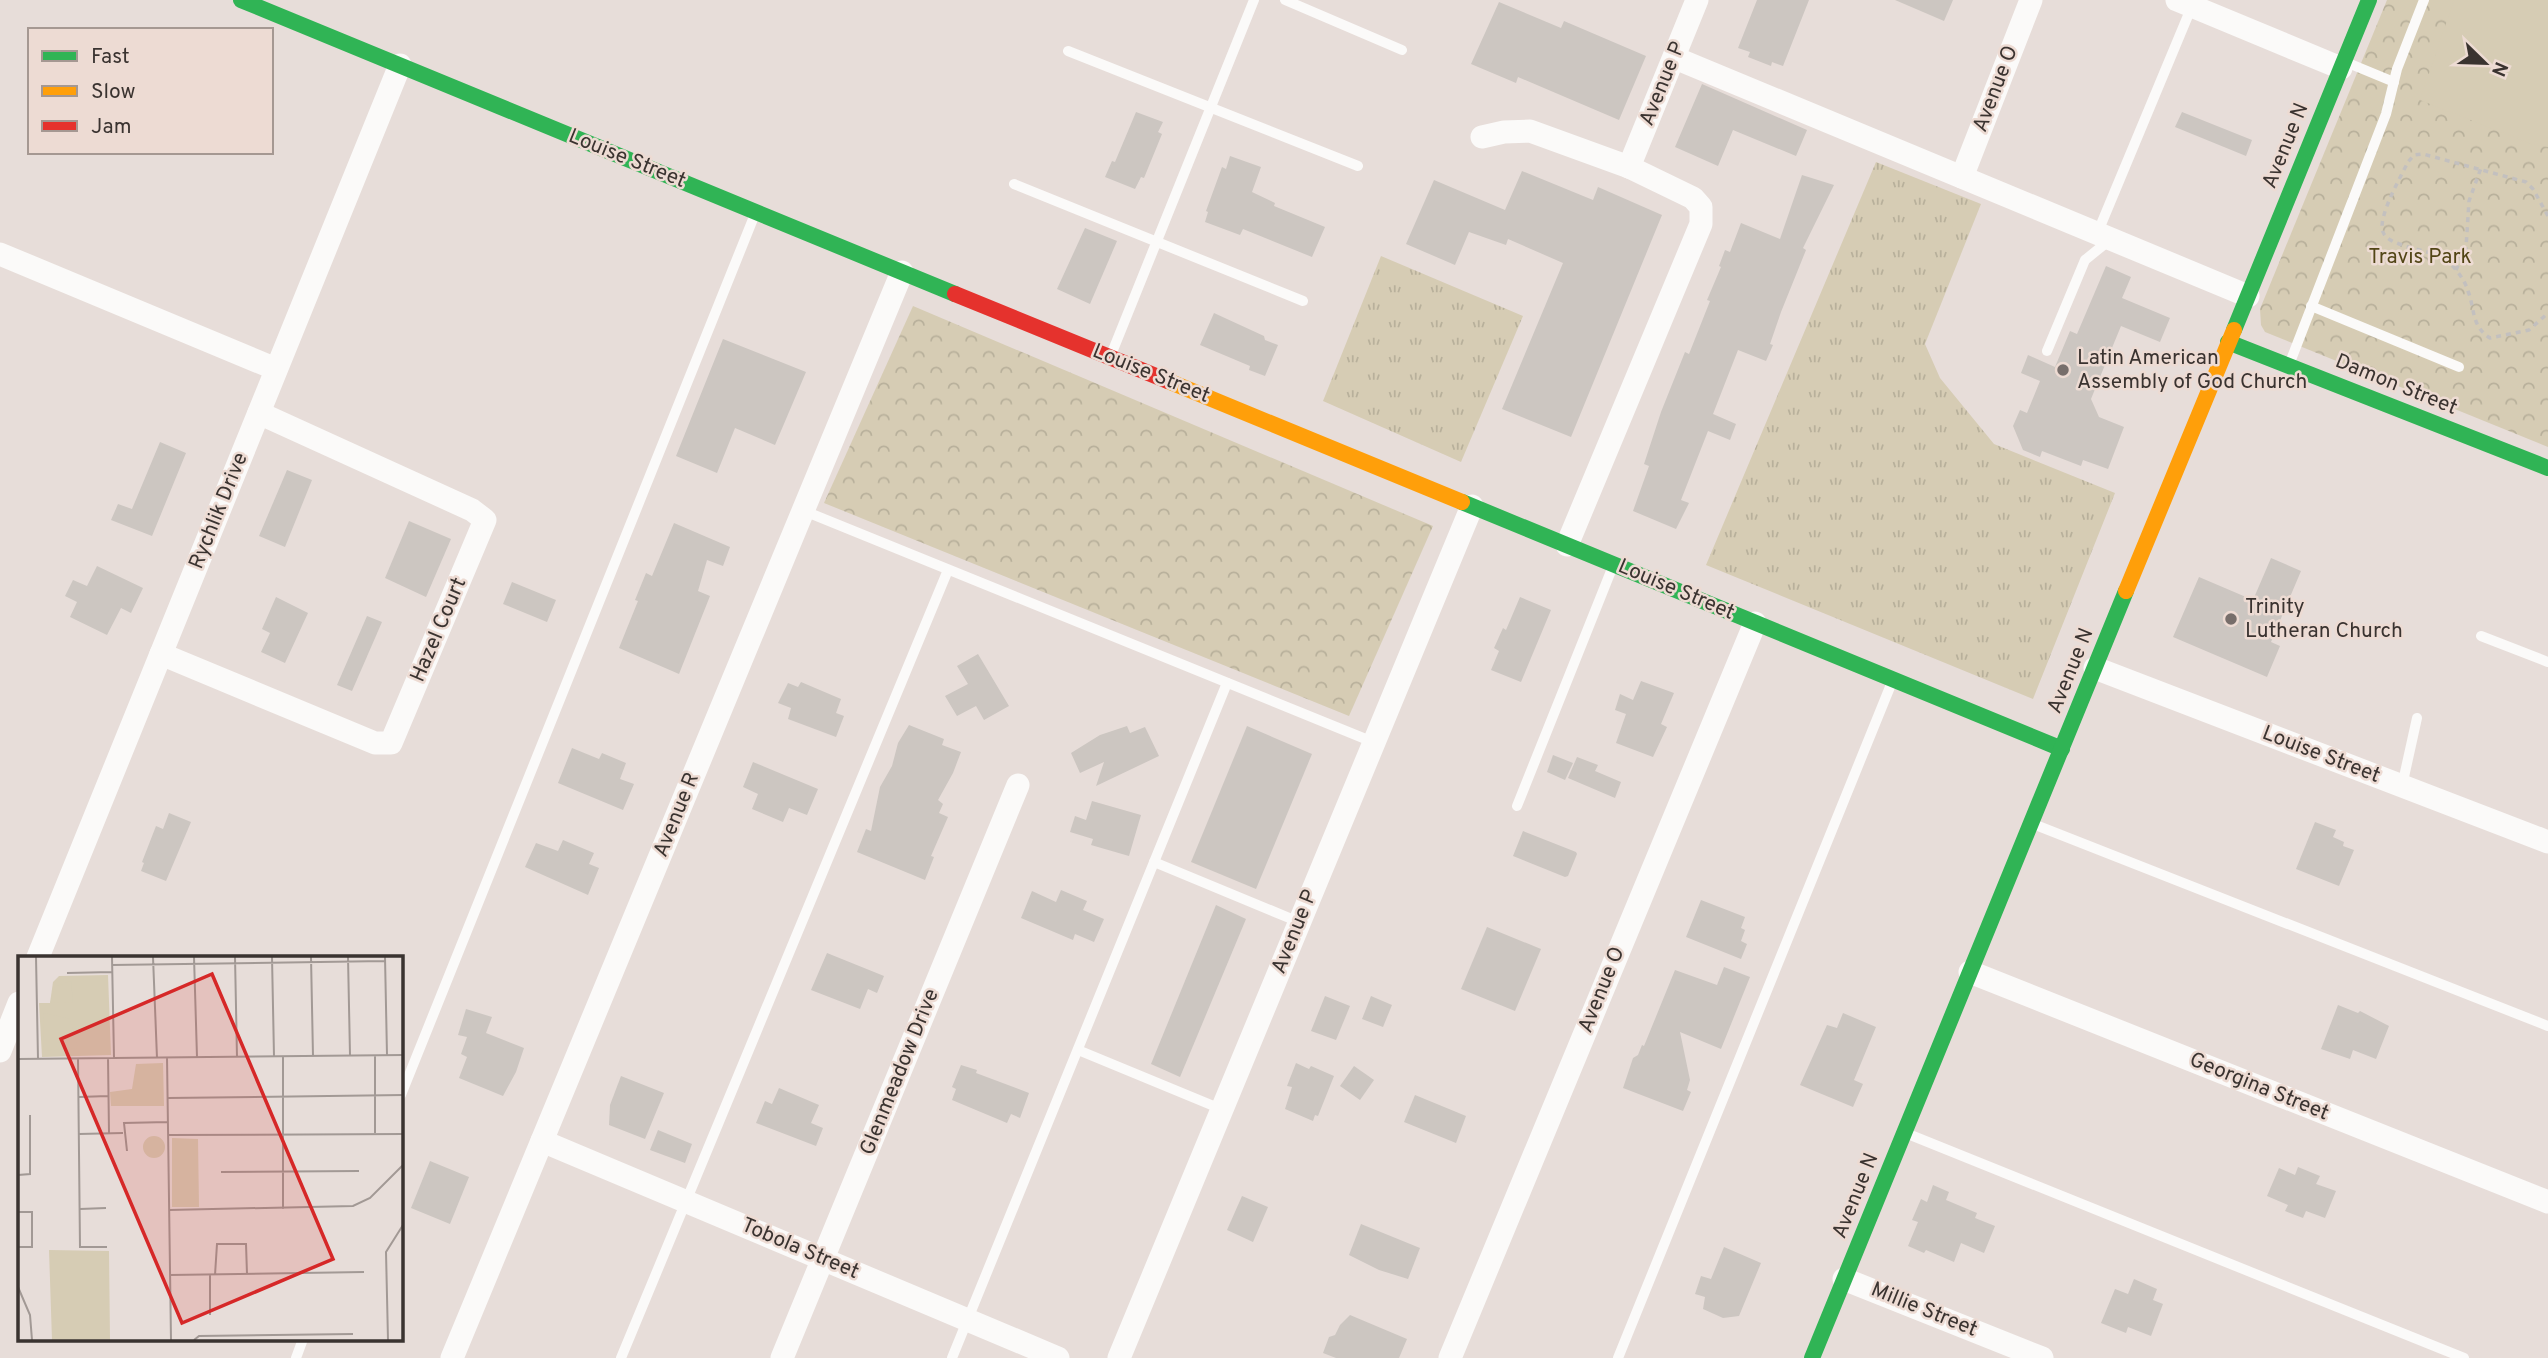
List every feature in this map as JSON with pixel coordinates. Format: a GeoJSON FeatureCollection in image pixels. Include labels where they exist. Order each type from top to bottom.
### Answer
{"type":"FeatureCollection","features":[{"type":"Feature","properties":{"kind":"street","name":"Louise Street"},"geometry":{"type":"LineString","coordinates":[[241,0],[2062,749]]}},
{"type":"Feature","properties":{"kind":"street","name":"Avenue P"},"geometry":{"type":"LineString","coordinates":[[1629,167],[1697,0]]}},
{"type":"Feature","properties":{"kind":"street","name":"Avenue O"},"geometry":{"type":"LineString","coordinates":[[1962,177],[2031,0]]}},
{"type":"Feature","properties":{"kind":"street","name":"Avenue N"},"geometry":{"type":"LineString","coordinates":[[1812,1358],[2369,0]]}},
{"type":"Feature","properties":{"kind":"street"},"geometry":{"type":"LineString","coordinates":[[2184,3],[2343,65]]}},
{"type":"Feature","properties":{"kind":"street"},"geometry":{"type":"LineString","coordinates":[[1675,58],[2248,296]]}},
{"type":"Feature","properties":{"kind":"street","name":"Rychlik Drive"},"geometry":{"type":"LineString","coordinates":[[38,956],[400,65]]}},
{"type":"Feature","properties":{"kind":"street"},"geometry":{"type":"LineString","coordinates":[[1482,137],[1504,132],[1530,131],[1629,167],[1693,198],[1701,208],[1701,224],[1567,545]]}},
{"type":"Feature","properties":{"kind":"street"},"geometry":{"type":"LineString","coordinates":[[0,254],[276,369]]}},
{"type":"Feature","properties":{"kind":"street","name":"Avenue R"},"geometry":{"type":"LineString","coordinates":[[452,1358],[902,272]]}},
{"type":"Feature","properties":{"kind":"street","name":"Damon Street"},"geometry":{"type":"LineString","coordinates":[[2228,342],[2548,468]]}},
{"type":"Feature","properties":{"kind":"street","name":"Hazel Court"},"geometry":{"type":"LineString","coordinates":[[161,654],[375,743],[391,743],[485,520],[472,509],[258,413]]}},
{"type":"Feature","properties":{"kind":"street","name":"Avenue P"},"geometry":{"type":"LineString","coordinates":[[1119,1358],[1472,506]]}},
{"type":"Feature","properties":{"kind":"street","name":"Avenue O"},"geometry":{"type":"LineString","coordinates":[[1450,1358],[1755,623]]}},
{"type":"Feature","properties":{"kind":"street","name":"Louise Street"},"geometry":{"type":"LineString","coordinates":[[2095,668],[2548,842]]}},
{"type":"Feature","properties":{"kind":"street","name":"Glenmeadow Drive"},"geometry":{"type":"LineString","coordinates":[[782,1358],[1018,785]]}},
{"type":"Feature","properties":{"kind":"street","name":"Georgina Street"},"geometry":{"type":"LineString","coordinates":[[1970,972],[2548,1202]]}},
{"type":"Feature","properties":{"kind":"street"},"geometry":{"type":"LineString","coordinates":[[1,1045],[18,1005]]}},
{"type":"Feature","properties":{"kind":"street","name":"Tobola Street"},"geometry":{"type":"LineString","coordinates":[[542,1141],[1058,1358]]}},
{"type":"Feature","properties":{"kind":"street","name":"Millie Street"},"geometry":{"type":"LineString","coordinates":[[1844,1279],[2042,1358]]}},
{"type":"Feature","properties":{"kind":"lane"},"geometry":{"type":"LineString","coordinates":[[1110,357],[1254,0]]}},
{"type":"Feature","properties":{"kind":"lane"},"geometry":{"type":"LineString","coordinates":[[1285,0],[1402,50]]}},
{"type":"Feature","properties":{"kind":"lane"},"geometry":{"type":"LineString","coordinates":[[2288,365],[2386,114],[2394,82],[2424,0]]}},
{"type":"Feature","properties":{"kind":"lane"},"geometry":{"type":"LineString","coordinates":[[2047,351],[2085,260],[2104,236],[2184,3]]}},
{"type":"Feature","properties":{"kind":"lane"},"geometry":{"type":"LineString","coordinates":[[1068,51],[1358,166]]}},
{"type":"Feature","properties":{"kind":"lane"},"geometry":{"type":"LineString","coordinates":[[2343,65],[2394,82]]}},
{"type":"Feature","properties":{"kind":"lane"},"geometry":{"type":"LineString","coordinates":[[1014,184],[1303,300]]}},
{"type":"Feature","properties":{"kind":"lane"},"geometry":{"type":"LineString","coordinates":[[402,1093],[756,212]]}},
{"type":"Feature","properties":{"kind":"lane"},"geometry":{"type":"LineString","coordinates":[[2311,306],[2459,367]]}},
{"type":"Feature","properties":{"kind":"lane"},"geometry":{"type":"LineString","coordinates":[[802,510],[1373,743]]}},
{"type":"Feature","properties":{"kind":"lane"},"geometry":{"type":"LineString","coordinates":[[1517,806],[1614,564]]}},
{"type":"Feature","properties":{"kind":"lane"},"geometry":{"type":"LineString","coordinates":[[621,1358],[948,570]]}},
{"type":"Feature","properties":{"kind":"lane"},"geometry":{"type":"LineString","coordinates":[[2482,636],[2548,662]]}},
{"type":"Feature","properties":{"kind":"lane"},"geometry":{"type":"LineString","coordinates":[[1618,1358],[1893,679]]}},
{"type":"Feature","properties":{"kind":"lane"},"geometry":{"type":"LineString","coordinates":[[952,1358],[1227,683]]}},
{"type":"Feature","properties":{"kind":"lane"},"geometry":{"type":"LineString","coordinates":[[2402,786],[2417,718]]}},
{"type":"Feature","properties":{"kind":"lane"},"geometry":{"type":"LineString","coordinates":[[2031,823],[2548,1026]]}},
{"type":"Feature","properties":{"kind":"lane"},"geometry":{"type":"LineString","coordinates":[[1154,862],[1298,922]]}},
{"type":"Feature","properties":{"kind":"lane"},"geometry":{"type":"LineString","coordinates":[[1078,1050],[1222,1109]]}},
{"type":"Feature","properties":{"kind":"lane"},"geometry":{"type":"LineString","coordinates":[[1904,1133],[2464,1358]]}},
{"type":"Feature","properties":{"kind":"lane"},"geometry":{"type":"LineString","coordinates":[[296,1358],[303,1340]]}},
{"type":"Feature","properties":{"kind":"path"},"geometry":{"type":"LineString","coordinates":[[2548,216],[2526,182],[2423,153],[2414,155],[2408,162],[2384,213],[2381,229],[2384,236],[2392,241],[2436,254],[2456,270],[2468,289],[2475,323],[2482,333],[2490,338],[2529,330],[2548,313]]}},
{"type":"Feature","properties":{"kind":"path"},"geometry":{"type":"LineString","coordinates":[[2456,270],[2466,248],[2469,201],[2481,168]]}},
{"type":"Feature","properties":{"kind":"green space","name":"Travis Park"},"geometry":{"type":"Polygon","coordinates":[[[2387,0],[2548,0],[2548,447],[2265,332],[2261,325],[2260,309],[2387,0]]]}},
{"type":"Feature","properties":{"kind":"green space"},"geometry":{"type":"Polygon","coordinates":[[[2454,0],[2548,0],[2548,147],[2531,144],[2420,100],[2454,0]]]}},
{"type":"Feature","properties":{"kind":"green space"},"geometry":{"type":"Polygon","coordinates":[[[1876,162],[1981,204],[1925,344],[1940,378],[1994,444],[2115,493],[2033,699],[1706,565],[1876,162]]]}},
{"type":"Feature","properties":{"kind":"green space"},"geometry":{"type":"Polygon","coordinates":[[[1381,256],[1523,316],[1461,462],[1323,401],[1381,256]]]}},
{"type":"Feature","properties":{"kind":"green space"},"geometry":{"type":"Polygon","coordinates":[[[913,306],[1433,526],[1349,716],[824,503],[913,306]]]}},
{"type":"Feature","properties":{"kind":"building"},"geometry":{"type":"Polygon","coordinates":[[[1757,0],[1809,0],[1783,66],[1772,62],[1771,66],[1748,57],[1750,52],[1738,48],[1757,0]]]}},
{"type":"Feature","properties":{"kind":"building"},"geometry":{"type":"Polygon","coordinates":[[[1895,0],[1953,0],[1944,21],[1895,0]]]}},
{"type":"Feature","properties":{"kind":"building"},"geometry":{"type":"Polygon","coordinates":[[[1499,2],[1561,28],[1564,21],[1646,56],[1619,120],[1518,77],[1516,83],[1471,64],[1499,2]]]}},
{"type":"Feature","properties":{"kind":"building"},"geometry":{"type":"Polygon","coordinates":[[[1702,84],[1807,130],[1796,156],[1733,130],[1718,166],[1675,147],[1702,84]]]}},
{"type":"Feature","properties":{"kind":"building"},"geometry":{"type":"Polygon","coordinates":[[[1136,112],[1163,122],[1158,132],[1162,134],[1144,178],[1141,177],[1135,189],[1105,177],[1112,161],[1115,162],[1136,112]]]}},
{"type":"Feature","properties":{"kind":"building"},"geometry":{"type":"Polygon","coordinates":[[[2182,112],[2252,140],[2246,156],[2175,127],[2182,112]]]}},
{"type":"Feature","properties":{"kind":"building"},"geometry":{"type":"Polygon","coordinates":[[[1230,156],[1261,167],[1252,192],[1275,203],[1274,206],[1325,227],[1312,257],[1243,229],[1240,235],[1205,222],[1206,211],[1222,167],[1226,169],[1230,156]]]}},
{"type":"Feature","properties":{"kind":"building"},"geometry":{"type":"Polygon","coordinates":[[[1522,171],[1593,200],[1598,187],[1662,215],[1571,437],[1502,409],[1563,263],[1508,239],[1506,245],[1469,232],[1455,265],[1406,244],[1434,180],[1505,210],[1522,171]]]}},
{"type":"Feature","properties":{"kind":"building"},"geometry":{"type":"Polygon","coordinates":[[[1802,175],[1834,185],[1803,248],[1806,250],[1781,312],[1766,361],[1738,350],[1713,414],[1736,424],[1730,440],[1708,431],[1681,500],[1689,503],[1676,529],[1633,511],[1649,466],[1644,464],[1661,412],[1685,352],[1689,354],[1710,301],[1707,300],[1725,250],[1730,252],[1741,223],[1780,239],[1802,175]]]}},
{"type":"Feature","properties":{"kind":"building"},"geometry":{"type":"Polygon","coordinates":[[[1085,228],[1117,241],[1090,304],[1057,289],[1085,228]]]}},
{"type":"Feature","properties":{"kind":"building","name":"Latin American Assembly of God Church"},"geometry":{"type":"Polygon","coordinates":[[[2106,266],[2131,277],[2122,298],[2170,318],[2160,342],[2121,326],[2091,399],[2099,417],[2124,427],[2108,469],[2083,460],[2081,466],[2042,451],[2040,457],[2023,450],[2013,426],[2020,410],[2027,413],[2040,381],[2021,373],[2028,355],[2055,367],[2070,331],[2077,334],[2106,266]]]}},
{"type":"Feature","properties":{"kind":"building"},"geometry":{"type":"Polygon","coordinates":[[[1214,313],[1278,345],[1265,376],[1249,370],[1250,366],[1200,345],[1214,313]]]}},
{"type":"Feature","properties":{"kind":"building"},"geometry":{"type":"Polygon","coordinates":[[[723,339],[806,372],[775,445],[735,428],[717,473],[676,456],[723,339]]]}},
{"type":"Feature","properties":{"kind":"building"},"geometry":{"type":"Polygon","coordinates":[[[160,442],[186,453],[152,536],[111,520],[118,504],[132,509],[160,442]]]}},
{"type":"Feature","properties":{"kind":"building"},"geometry":{"type":"Polygon","coordinates":[[[287,470],[312,480],[285,547],[259,536],[287,470]]]}},
{"type":"Feature","properties":{"kind":"building"},"geometry":{"type":"Polygon","coordinates":[[[409,521],[451,539],[426,597],[385,578],[409,521]]]}},
{"type":"Feature","properties":{"kind":"building"},"geometry":{"type":"Polygon","coordinates":[[[674,523],[730,547],[723,566],[707,560],[698,591],[710,596],[679,674],[619,648],[646,573],[652,576],[674,523]]]}},
{"type":"Feature","properties":{"kind":"building","name":"Trinity Lutheran Church"},"geometry":{"type":"Polygon","coordinates":[[[2271,558],[2301,571],[2271,642],[2280,646],[2267,677],[2173,637],[2199,577],[2253,600],[2271,558]]]}},
{"type":"Feature","properties":{"kind":"building"},"geometry":{"type":"Polygon","coordinates":[[[97,566],[143,588],[131,613],[121,608],[107,635],[70,617],[77,602],[65,596],[73,580],[87,586],[97,566]]]}},
{"type":"Feature","properties":{"kind":"building"},"geometry":{"type":"Polygon","coordinates":[[[512,582],[556,600],[547,622],[503,604],[512,582]]]}},
{"type":"Feature","properties":{"kind":"building"},"geometry":{"type":"Polygon","coordinates":[[[276,597],[308,613],[285,663],[261,652],[270,633],[262,629],[276,597]]]}},
{"type":"Feature","properties":{"kind":"building"},"geometry":{"type":"Polygon","coordinates":[[[1520,597],[1551,610],[1521,682],[1491,670],[1499,651],[1494,648],[1503,628],[1506,630],[1520,597]]]}},
{"type":"Feature","properties":{"kind":"building"},"geometry":{"type":"Polygon","coordinates":[[[367,616],[382,622],[352,691],[337,685],[367,616]]]}},
{"type":"Feature","properties":{"kind":"building"},"geometry":{"type":"Polygon","coordinates":[[[978,654],[1009,706],[984,720],[976,706],[957,716],[945,696],[968,684],[957,666],[978,654]]]}},
{"type":"Feature","properties":{"kind":"building"},"geometry":{"type":"Polygon","coordinates":[[[1641,681],[1674,693],[1661,724],[1667,727],[1653,757],[1616,743],[1626,714],[1615,710],[1620,694],[1633,700],[1641,681]]]}},
{"type":"Feature","properties":{"kind":"building"},"geometry":{"type":"Polygon","coordinates":[[[801,682],[841,699],[836,713],[844,716],[836,737],[788,719],[791,708],[778,703],[788,683],[798,687],[801,682]]]}},
{"type":"Feature","properties":{"kind":"building"},"geometry":{"type":"Polygon","coordinates":[[[909,725],[944,739],[942,745],[961,752],[938,800],[943,804],[939,813],[948,817],[931,856],[934,857],[925,880],[857,852],[866,829],[871,831],[880,787],[892,766],[898,743],[909,725]]]}},
{"type":"Feature","properties":{"kind":"building"},"geometry":{"type":"Polygon","coordinates":[[[1127,726],[1130,733],[1145,727],[1159,756],[1096,786],[1104,762],[1080,773],[1071,753],[1100,735],[1127,726]]]}},
{"type":"Feature","properties":{"kind":"building"},"geometry":{"type":"Polygon","coordinates":[[[1247,726],[1312,754],[1256,889],[1191,862],[1247,726]]]}},
{"type":"Feature","properties":{"kind":"building"},"geometry":{"type":"Polygon","coordinates":[[[572,748],[599,759],[602,753],[626,763],[620,779],[634,784],[623,810],[558,783],[572,748]]]}},
{"type":"Feature","properties":{"kind":"building"},"geometry":{"type":"Polygon","coordinates":[[[1553,755],[1573,763],[1565,780],[1547,772],[1553,755]]]}},
{"type":"Feature","properties":{"kind":"building"},"geometry":{"type":"Polygon","coordinates":[[[1577,757],[1598,765],[1595,771],[1621,782],[1615,798],[1568,778],[1577,757]]]}},
{"type":"Feature","properties":{"kind":"building"},"geometry":{"type":"Polygon","coordinates":[[[753,762],[818,789],[807,815],[789,808],[783,822],[752,809],[758,794],[743,787],[753,762]]]}},
{"type":"Feature","properties":{"kind":"building"},"geometry":{"type":"Polygon","coordinates":[[[1092,801],[1141,815],[1129,856],[1091,845],[1093,839],[1070,832],[1075,816],[1086,820],[1092,801]]]}},
{"type":"Feature","properties":{"kind":"building"},"geometry":{"type":"Polygon","coordinates":[[[169,813],[191,822],[166,881],[141,871],[156,826],[163,829],[169,813]]]}},
{"type":"Feature","properties":{"kind":"building"},"geometry":{"type":"Polygon","coordinates":[[[2315,822],[2336,830],[2333,837],[2344,842],[2343,846],[2354,850],[2339,886],[2296,869],[2315,822]]]}},
{"type":"Feature","properties":{"kind":"building"},"geometry":{"type":"Polygon","coordinates":[[[1523,831],[1576,852],[1568,876],[1513,856],[1523,831]]]}},
{"type":"Feature","properties":{"kind":"building"},"geometry":{"type":"Polygon","coordinates":[[[563,840],[594,853],[589,864],[599,868],[588,895],[525,867],[536,843],[558,851],[563,840]]]}},
{"type":"Feature","properties":{"kind":"building"},"geometry":{"type":"Polygon","coordinates":[[[1061,890],[1087,901],[1083,910],[1104,919],[1094,942],[1075,934],[1073,940],[1021,918],[1032,891],[1056,902],[1061,890]]]}},
{"type":"Feature","properties":{"kind":"building"},"geometry":{"type":"Polygon","coordinates":[[[1701,900],[1745,917],[1741,928],[1745,930],[1741,941],[1747,944],[1741,959],[1686,937],[1701,900]]]}},
{"type":"Feature","properties":{"kind":"building"},"geometry":{"type":"Polygon","coordinates":[[[1216,905],[1246,919],[1180,1077],[1151,1064],[1216,905]]]}},
{"type":"Feature","properties":{"kind":"building"},"geometry":{"type":"Polygon","coordinates":[[[1487,927],[1541,949],[1515,1011],[1461,989],[1487,927]]]}},
{"type":"Feature","properties":{"kind":"building"},"geometry":{"type":"Polygon","coordinates":[[[827,953],[884,976],[877,993],[868,989],[860,1009],[811,990],[827,953]]]}},
{"type":"Feature","properties":{"kind":"building"},"geometry":{"type":"Polygon","coordinates":[[[1724,967],[1750,977],[1721,1049],[1680,1032],[1690,1080],[1687,1090],[1691,1092],[1683,1111],[1623,1088],[1633,1058],[1638,1055],[1642,1045],[1644,1046],[1675,970],[1717,985],[1724,967]]]}},
{"type":"Feature","properties":{"kind":"building"},"geometry":{"type":"Polygon","coordinates":[[[1325,996],[1350,1006],[1336,1040],[1311,1031],[1325,996]]]}},
{"type":"Feature","properties":{"kind":"building"},"geometry":{"type":"Polygon","coordinates":[[[1371,996],[1392,1005],[1383,1027],[1362,1019],[1371,996]]]}},
{"type":"Feature","properties":{"kind":"building"},"geometry":{"type":"Polygon","coordinates":[[[2338,1005],[2358,1013],[2360,1011],[2389,1026],[2376,1059],[2353,1050],[2350,1059],[2321,1049],[2338,1005]]]}},
{"type":"Feature","properties":{"kind":"building"},"geometry":{"type":"Polygon","coordinates":[[[466,1009],[492,1017],[486,1033],[524,1048],[516,1072],[503,1096],[459,1078],[467,1057],[461,1054],[467,1037],[458,1035],[466,1009]]]}},
{"type":"Feature","properties":{"kind":"building"},"geometry":{"type":"Polygon","coordinates":[[[1843,1013],[1876,1027],[1854,1080],[1863,1084],[1853,1107],[1800,1085],[1827,1025],[1837,1028],[1843,1013]]]}},
{"type":"Feature","properties":{"kind":"building"},"geometry":{"type":"Polygon","coordinates":[[[1296,1063],[1334,1076],[1318,1116],[1315,1115],[1313,1121],[1285,1109],[1292,1087],[1287,1086],[1296,1063]]]}},
{"type":"Feature","properties":{"kind":"building"},"geometry":{"type":"Polygon","coordinates":[[[961,1065],[1029,1093],[1020,1118],[1011,1114],[1007,1123],[952,1100],[956,1089],[952,1087],[961,1065]]]}},
{"type":"Feature","properties":{"kind":"building"},"geometry":{"type":"Polygon","coordinates":[[[1354,1066],[1374,1080],[1360,1100],[1340,1086],[1354,1066]]]}},
{"type":"Feature","properties":{"kind":"building"},"geometry":{"type":"Polygon","coordinates":[[[621,1076],[664,1093],[645,1139],[609,1125],[610,1105],[621,1076]]]}},
{"type":"Feature","properties":{"kind":"building"},"geometry":{"type":"Polygon","coordinates":[[[779,1088],[819,1105],[811,1123],[823,1128],[816,1146],[756,1123],[765,1101],[772,1104],[779,1088]]]}},
{"type":"Feature","properties":{"kind":"building"},"geometry":{"type":"Polygon","coordinates":[[[1415,1095],[1466,1116],[1456,1143],[1404,1122],[1415,1095]]]}},
{"type":"Feature","properties":{"kind":"building"},"geometry":{"type":"Polygon","coordinates":[[[658,1130],[692,1144],[685,1163],[650,1150],[658,1130]]]}},
{"type":"Feature","properties":{"kind":"building"},"geometry":{"type":"Polygon","coordinates":[[[430,1161],[469,1177],[450,1224],[411,1208],[430,1161]]]}},
{"type":"Feature","properties":{"kind":"building"},"geometry":{"type":"Polygon","coordinates":[[[2298,1167],[2320,1176],[2316,1184],[2336,1191],[2325,1218],[2306,1211],[2303,1218],[2285,1211],[2288,1205],[2267,1196],[2279,1168],[2295,1175],[2298,1167]]]}},
{"type":"Feature","properties":{"kind":"building"},"geometry":{"type":"Polygon","coordinates":[[[1933,1185],[1949,1192],[1946,1200],[1977,1213],[1975,1218],[1995,1226],[1984,1253],[1961,1243],[1954,1262],[1926,1250],[1924,1253],[1908,1246],[1918,1222],[1912,1220],[1921,1199],[1927,1202],[1933,1185]]]}},
{"type":"Feature","properties":{"kind":"building"},"geometry":{"type":"Polygon","coordinates":[[[1242,1196],[1268,1207],[1253,1242],[1227,1230],[1242,1196]]]}},
{"type":"Feature","properties":{"kind":"building"},"geometry":{"type":"Polygon","coordinates":[[[1361,1224],[1420,1248],[1408,1279],[1379,1270],[1349,1255],[1361,1224]]]}},
{"type":"Feature","properties":{"kind":"building"},"geometry":{"type":"Polygon","coordinates":[[[1724,1247],[1761,1263],[1739,1316],[1723,1318],[1703,1309],[1705,1297],[1695,1294],[1701,1276],[1711,1279],[1724,1247]]]}},
{"type":"Feature","properties":{"kind":"building"},"geometry":{"type":"Polygon","coordinates":[[[2134,1279],[2157,1289],[2153,1300],[2163,1304],[2151,1336],[2128,1327],[2126,1333],[2101,1323],[2115,1289],[2128,1294],[2134,1279]]]}},
{"type":"Feature","properties":{"kind":"building"},"geometry":{"type":"Polygon","coordinates":[[[1350,1315],[1407,1339],[1399,1358],[1336,1358],[1323,1353],[1329,1337],[1335,1335],[1350,1315]]]}},
{"type":"Feature","properties":{"kind":"traffic: fast"},"geometry":{"type":"LineString","coordinates":[[241,0],[955,294]]}},
{"type":"Feature","properties":{"kind":"traffic: fast"},"geometry":{"type":"LineString","coordinates":[[2234,330],[2369,0]]}},
{"type":"Feature","properties":{"kind":"traffic: fast"},"geometry":{"type":"LineString","coordinates":[[2228,342],[2548,468]]}},
{"type":"Feature","properties":{"kind":"traffic: fast"},"geometry":{"type":"LineString","coordinates":[[1462,502],[2062,749]]}},
{"type":"Feature","properties":{"kind":"traffic: fast"},"geometry":{"type":"LineString","coordinates":[[1812,1358],[2126,591]]}},
{"type":"Feature","properties":{"kind":"traffic: slow"},"geometry":{"type":"LineString","coordinates":[[2126,591],[2234,330]]}},
{"type":"Feature","properties":{"kind":"traffic: slow"},"geometry":{"type":"LineString","coordinates":[[1168,381],[1462,502]]}},
{"type":"Feature","properties":{"kind":"traffic: jam"},"geometry":{"type":"LineString","coordinates":[[955,294],[1168,381]]}},
{"type":"Feature","properties":{"kind":"place","name":"Latin American Assembly of God Church"},"geometry":{"type":"Point","coordinates":[2063,370]}},
{"type":"Feature","properties":{"kind":"place","name":"Trinity Lutheran Church"},"geometry":{"type":"Point","coordinates":[2231,619]}}]}
